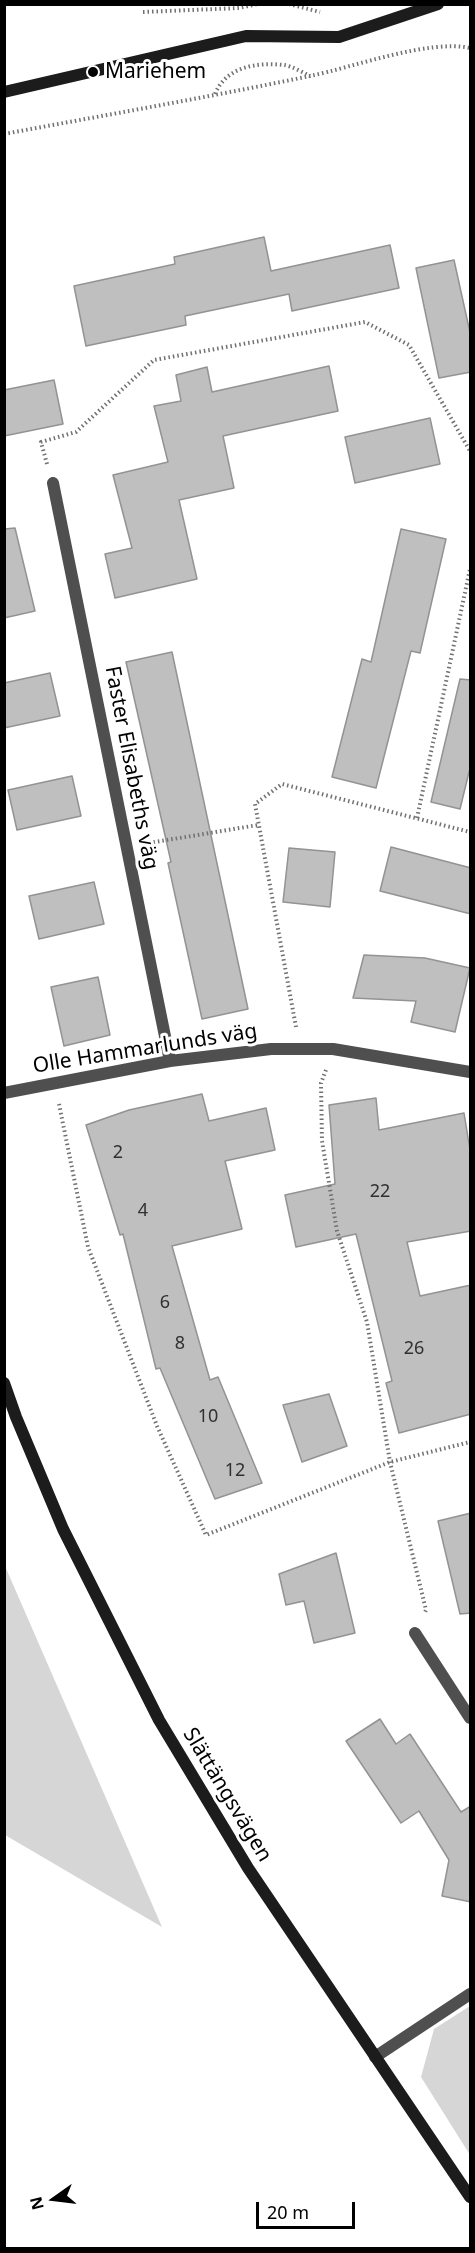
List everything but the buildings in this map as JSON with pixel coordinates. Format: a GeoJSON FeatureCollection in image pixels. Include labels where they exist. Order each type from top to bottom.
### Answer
{"type":"FeatureCollection","features":[{"type":"Feature","properties":{"kind":"street"},"geometry":{"type":"LineString","coordinates":[[4,92],[246,36],[339,37],[438,4]]}},
{"type":"Feature","properties":{"kind":"street","name":"Faster Elisabeths väg"},"geometry":{"type":"LineString","coordinates":[[53,483],[170,1061]]}},
{"type":"Feature","properties":{"kind":"street","name":"Olle Hammarlunds väg"},"geometry":{"type":"LineString","coordinates":[[4,1093],[170,1061],[271,1049],[333,1049],[471,1072]]}},
{"type":"Feature","properties":{"kind":"street","name":"Slättängsvägen"},"geometry":{"type":"LineString","coordinates":[[4,1383],[63,1529],[159,1720],[248,1868],[471,2197]]}},
{"type":"Feature","properties":{"kind":"street"},"geometry":{"type":"LineString","coordinates":[[415,1633],[471,1718]]}},
{"type":"Feature","properties":{"kind":"street"},"geometry":{"type":"LineString","coordinates":[[375,2057],[471,1994]]}},
{"type":"Feature","properties":{"kind":"path"},"geometry":{"type":"LineString","coordinates":[[143,12],[239,8],[258,4]]}},
{"type":"Feature","properties":{"kind":"path"},"geometry":{"type":"LineString","coordinates":[[289,4],[327,14]]}},
{"type":"Feature","properties":{"kind":"path"},"geometry":{"type":"LineString","coordinates":[[4,134],[311,76],[423,49],[455,45],[471,48]]}},
{"type":"Feature","properties":{"kind":"path"},"geometry":{"type":"LineString","coordinates":[[215,94],[219,83],[229,74],[253,65],[286,65],[311,76]]}},
{"type":"Feature","properties":{"kind":"path"},"geometry":{"type":"LineString","coordinates":[[53,483],[41,442],[76,432],[154,360],[365,322],[409,345],[471,451]]}},
{"type":"Feature","properties":{"kind":"path"},"geometry":{"type":"LineString","coordinates":[[417,818],[471,569]]}},
{"type":"Feature","properties":{"kind":"path"},"geometry":{"type":"LineString","coordinates":[[300,1049],[255,804],[282,784],[471,832]]}},
{"type":"Feature","properties":{"kind":"path"},"geometry":{"type":"LineString","coordinates":[[127,847],[258,825]]}},
{"type":"Feature","properties":{"kind":"path"},"geometry":{"type":"LineString","coordinates":[[333,1049],[321,1083],[322,1141],[338,1231],[367,1322],[390,1462],[426,1610],[415,1633]]}},
{"type":"Feature","properties":{"kind":"path"},"geometry":{"type":"LineString","coordinates":[[55,1083],[88,1247],[157,1426],[206,1534],[390,1462],[471,1442]]}},
{"type":"Feature","properties":{"kind":"shaded area"},"geometry":{"type":"Polygon","coordinates":[[[5,1566],[162,1927],[5,1835],[5,1566]]]}},
{"type":"Feature","properties":{"kind":"shaded area"},"geometry":{"type":"Polygon","coordinates":[[[470,2006],[470,2155],[421,2077],[434,2029],[470,2006]]]}},
{"type":"Feature","properties":{"kind":"place","name":"Mariehem"},"geometry":{"type":"Point","coordinates":[93,72]}}]}
